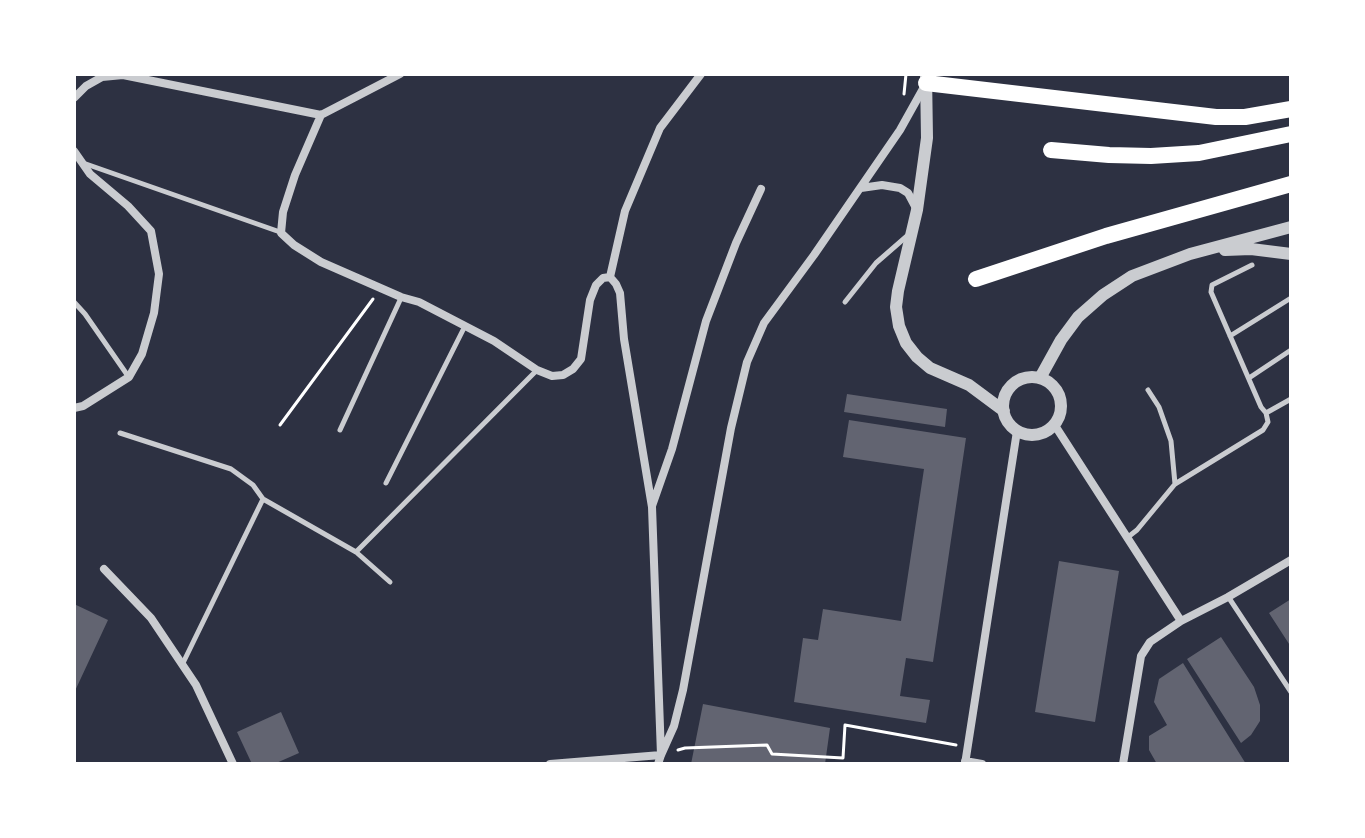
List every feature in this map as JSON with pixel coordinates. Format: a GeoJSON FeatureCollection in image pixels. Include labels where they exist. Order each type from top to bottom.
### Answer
{"type":"FeatureCollection","features":[{"type":"Feature","properties":{"kind":"main road"},"geometry":{"type":"LineString","coordinates":[[926,78],[1204,117],[1245,117],[1291,109]]}},
{"type":"Feature","properties":{"kind":"main road"},"geometry":{"type":"LineString","coordinates":[[1051,150],[1109,155],[1175,154],[1211,151],[1291,134]]}},
{"type":"Feature","properties":{"kind":"main road"},"geometry":{"type":"LineString","coordinates":[[976,279],[1106,236],[1291,184]]}},
{"type":"Feature","properties":{"kind":"street"},"geometry":{"type":"LineString","coordinates":[[74,98],[102,77],[123,75],[321,115],[400,74]]}},
{"type":"Feature","properties":{"kind":"street"},"geometry":{"type":"LineString","coordinates":[[610,277],[625,211],[660,128],[701,74]]}},
{"type":"Feature","properties":{"kind":"street"},"geometry":{"type":"LineString","coordinates":[[659,759],[674,726],[683,690],[731,428],[747,362],[764,323],[900,130],[926,78]]}},
{"type":"Feature","properties":{"kind":"street"},"geometry":{"type":"LineString","coordinates":[[926,78],[927,138],[917,210],[896,307],[899,326],[906,343],[930,368],[969,385],[1004,411]]}},
{"type":"Feature","properties":{"kind":"street"},"geometry":{"type":"LineString","coordinates":[[321,115],[295,175],[283,212],[281,233],[321,262],[419,302],[552,376],[563,375],[581,359],[590,300],[596,285],[603,278],[610,277]]}},
{"type":"Feature","properties":{"kind":"street"},"geometry":{"type":"LineString","coordinates":[[74,151],[90,174],[128,206],[151,231],[159,274],[156,300],[142,354],[129,377],[83,406],[74,408]]}},
{"type":"Feature","properties":{"kind":"street"},"geometry":{"type":"LineString","coordinates":[[861,188],[874,185],[900,188],[908,193],[917,210]]}},
{"type":"Feature","properties":{"kind":"street"},"geometry":{"type":"LineString","coordinates":[[652,507],[672,449],[706,321],[761,189]]}},
{"type":"Feature","properties":{"kind":"street"},"geometry":{"type":"LineString","coordinates":[[1040,378],[1078,317],[1103,295],[1132,276],[1190,254],[1291,227]]}},
{"type":"Feature","properties":{"kind":"street"},"geometry":{"type":"LineString","coordinates":[[1190,254],[1251,249],[1291,254]]}},
{"type":"Feature","properties":{"kind":"street"},"geometry":{"type":"LineString","coordinates":[[610,277],[620,293],[652,507],[659,759]]}},
{"type":"Feature","properties":{"kind":"street"},"geometry":{"type":"LineString","coordinates":[[1030,377],[1040,378],[1055,389],[1059,397],[1059,416],[1041,433],[1025,434],[1011,426],[1004,411],[1004,401],[1013,385],[1030,377]]}},
{"type":"Feature","properties":{"kind":"street"},"geometry":{"type":"LineString","coordinates":[[1054,424],[1181,621]]}},
{"type":"Feature","properties":{"kind":"street"},"geometry":{"type":"LineString","coordinates":[[982,764],[965,762],[1017,431]]}},
{"type":"Feature","properties":{"kind":"street"},"geometry":{"type":"LineString","coordinates":[[1123,764],[1141,656],[1150,642],[1181,621],[1291,560]]}},
{"type":"Feature","properties":{"kind":"street"},"geometry":{"type":"LineString","coordinates":[[104,569],[151,618],[196,685],[233,764]]}},
{"type":"Feature","properties":{"kind":"street"},"geometry":{"type":"LineString","coordinates":[[550,764],[659,759]]}},
{"type":"Feature","properties":{"kind":"lane"},"geometry":{"type":"LineString","coordinates":[[81,162],[281,233]]}},
{"type":"Feature","properties":{"kind":"lane"},"geometry":{"type":"LineString","coordinates":[[845,302],[876,263],[910,233]]}},
{"type":"Feature","properties":{"kind":"lane"},"geometry":{"type":"LineString","coordinates":[[1127,537],[1137,530],[1175,484],[1263,430],[1268,422],[1210,288],[1252,265]]}},
{"type":"Feature","properties":{"kind":"lane"},"geometry":{"type":"LineString","coordinates":[[340,430],[401,297]]}},
{"type":"Feature","properties":{"kind":"lane"},"geometry":{"type":"LineString","coordinates":[[1230,336],[1291,298]]}},
{"type":"Feature","properties":{"kind":"lane"},"geometry":{"type":"LineString","coordinates":[[74,302],[129,377]]}},
{"type":"Feature","properties":{"kind":"lane"},"geometry":{"type":"LineString","coordinates":[[386,483],[465,326]]}},
{"type":"Feature","properties":{"kind":"lane"},"geometry":{"type":"LineString","coordinates":[[1249,378],[1291,350]]}},
{"type":"Feature","properties":{"kind":"lane"},"geometry":{"type":"LineString","coordinates":[[356,552],[537,370]]}},
{"type":"Feature","properties":{"kind":"lane"},"geometry":{"type":"LineString","coordinates":[[1148,390],[1159,407],[1171,441],[1175,484]]}},
{"type":"Feature","properties":{"kind":"lane"},"geometry":{"type":"LineString","coordinates":[[1266,413],[1291,399]]}},
{"type":"Feature","properties":{"kind":"lane"},"geometry":{"type":"LineString","coordinates":[[120,433],[231,469],[253,485],[263,499],[356,552],[390,582]]}},
{"type":"Feature","properties":{"kind":"lane"},"geometry":{"type":"LineString","coordinates":[[182,666],[263,499]]}},
{"type":"Feature","properties":{"kind":"lane"},"geometry":{"type":"LineString","coordinates":[[1228,597],[1291,692]]}},
{"type":"Feature","properties":{"kind":"path"},"geometry":{"type":"LineString","coordinates":[[280,425],[381,288]]}},
{"type":"Feature","properties":{"kind":"path"},"geometry":{"type":"LineString","coordinates":[[659,759],[685,748],[767,745],[772,754],[843,758],[845,725],[967,747]]}},
{"type":"Feature","properties":{"kind":"building"},"geometry":{"type":"Polygon","coordinates":[[[847,394],[947,409],[945,427],[844,412],[847,394]]]}},
{"type":"Feature","properties":{"kind":"building"},"geometry":{"type":"Polygon","coordinates":[[[849,420],[966,438],[933,662],[906,658],[900,696],[930,700],[926,723],[794,702],[803,638],[818,640],[823,609],[901,621],[924,469],[843,457],[849,420]]]}},
{"type":"Feature","properties":{"kind":"building"},"geometry":{"type":"Polygon","coordinates":[[[1059,561],[1119,571],[1095,722],[1035,712],[1059,561]]]}},
{"type":"Feature","properties":{"kind":"building"},"geometry":{"type":"Polygon","coordinates":[[[1291,599],[1291,647],[1269,613],[1291,599]]]}},
{"type":"Feature","properties":{"kind":"building"},"geometry":{"type":"Polygon","coordinates":[[[74,604],[108,620],[74,693],[74,604]]]}},
{"type":"Feature","properties":{"kind":"building"},"geometry":{"type":"Polygon","coordinates":[[[1221,637],[1254,687],[1260,705],[1260,721],[1241,743],[1187,659],[1221,637]]]}},
{"type":"Feature","properties":{"kind":"building"},"geometry":{"type":"Polygon","coordinates":[[[1183,663],[1246,764],[1157,764],[1149,750],[1149,736],[1167,725],[1154,702],[1159,679],[1183,663]]]}},
{"type":"Feature","properties":{"kind":"building"},"geometry":{"type":"Polygon","coordinates":[[[703,704],[830,728],[825,764],[691,764],[703,704]]]}},
{"type":"Feature","properties":{"kind":"building"},"geometry":{"type":"Polygon","coordinates":[[[281,712],[299,753],[274,764],[252,764],[237,732],[281,712]]]}}]}
